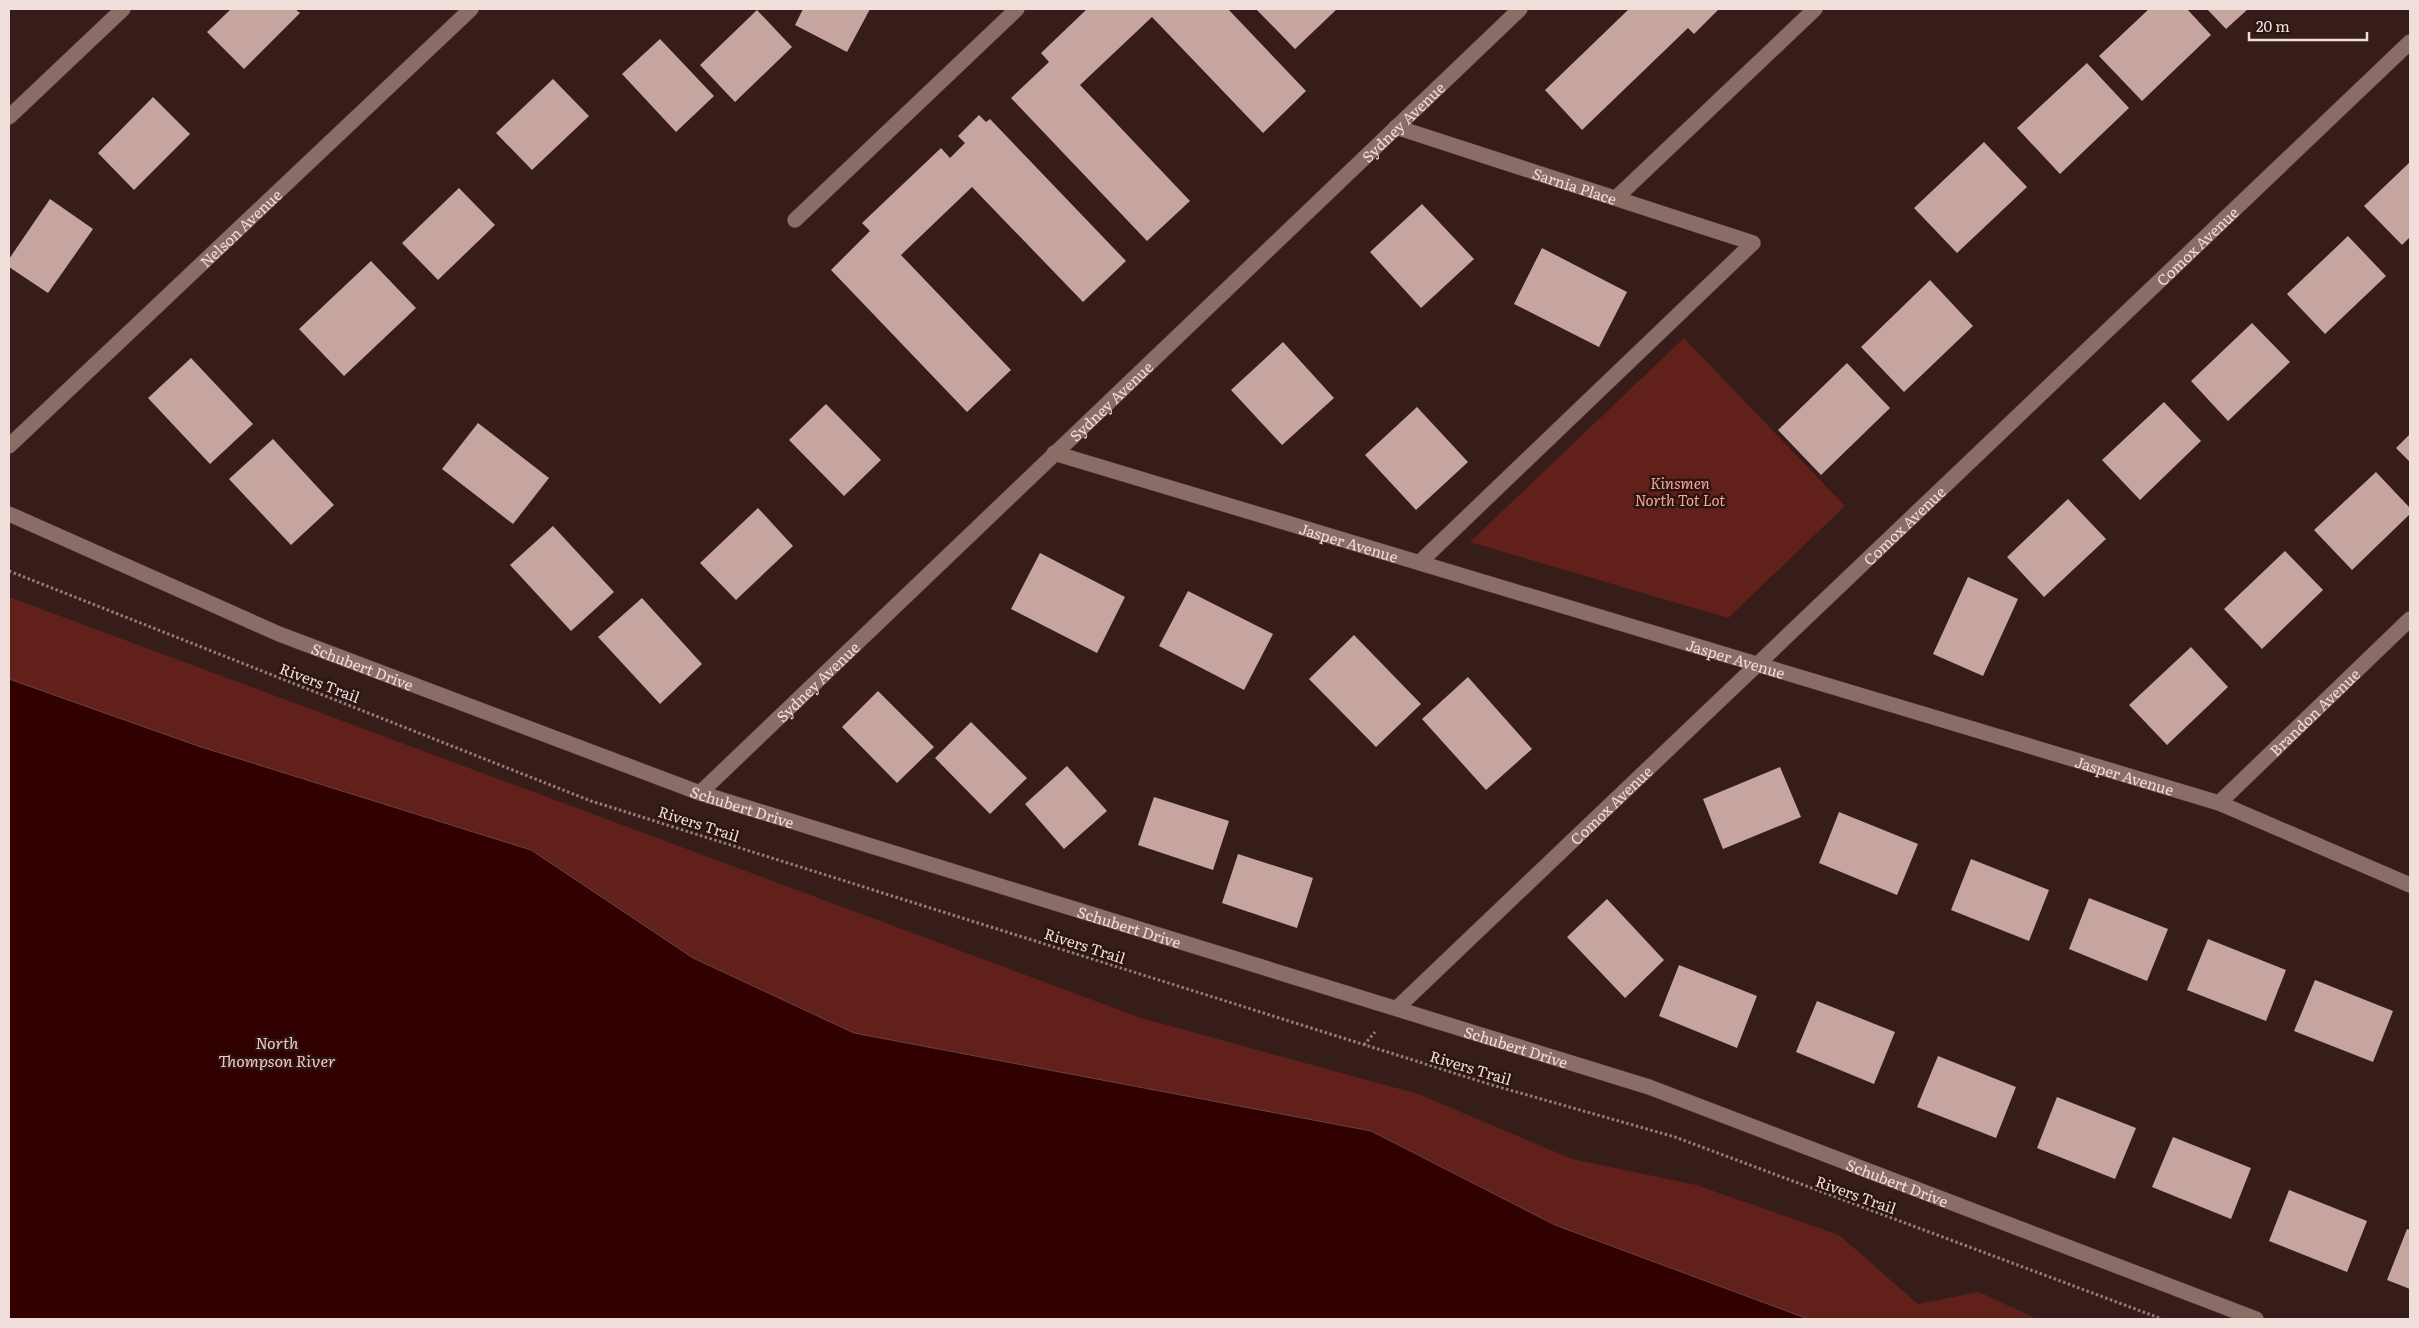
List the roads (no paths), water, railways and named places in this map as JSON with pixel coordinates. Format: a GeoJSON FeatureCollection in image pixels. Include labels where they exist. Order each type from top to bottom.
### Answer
{"type":"FeatureCollection","features":[{"type":"Feature","properties":{"kind":"street"},"geometry":{"type":"LineString","coordinates":[[9,117],[123,9]]}},
{"type":"Feature","properties":{"kind":"street","name":"Nelson Avenue"},"geometry":{"type":"LineString","coordinates":[[9,446],[471,9]]}},
{"type":"Feature","properties":{"kind":"street"},"geometry":{"type":"LineString","coordinates":[[796,220],[1017,9]]}},
{"type":"Feature","properties":{"kind":"street","name":"Sydney Avenue"},"geometry":{"type":"LineString","coordinates":[[700,793],[1520,9]]}},
{"type":"Feature","properties":{"kind":"street"},"geometry":{"type":"LineString","coordinates":[[1616,198],[1815,9]]}},
{"type":"Feature","properties":{"kind":"street","name":"Comox Avenue"},"geometry":{"type":"LineString","coordinates":[[1397,1008],[2410,42]]}},
{"type":"Feature","properties":{"kind":"street","name":"Sarnia Place"},"geometry":{"type":"LineString","coordinates":[[1396,128],[1753,244],[1420,562]]}},
{"type":"Feature","properties":{"kind":"street","name":"Jasper Avenue"},"geometry":{"type":"LineString","coordinates":[[1054,453],[2219,803],[2410,885]]}},
{"type":"Feature","properties":{"kind":"street","name":"Schubert Drive"},"geometry":{"type":"LineString","coordinates":[[9,514],[280,634],[700,793],[1649,1087],[2256,1319]]}},
{"type":"Feature","properties":{"kind":"street","name":"Brandon Avenue"},"geometry":{"type":"LineString","coordinates":[[2219,803],[2410,619]]}},
{"type":"Feature","properties":{"kind":"water","name":"North Thompson River"},"geometry":{"type":"Polygon","coordinates":[[[9,679],[198,746],[531,850],[693,958],[854,1033],[1371,1131],[1555,1225],[1808,1319],[9,1319],[9,679]]]}},
{"type":"Feature","properties":{"kind":"park label","name":"Kinsmen North Tot Lot"},"geometry":{"type":"Point","coordinates":[1680,490]}}]}
